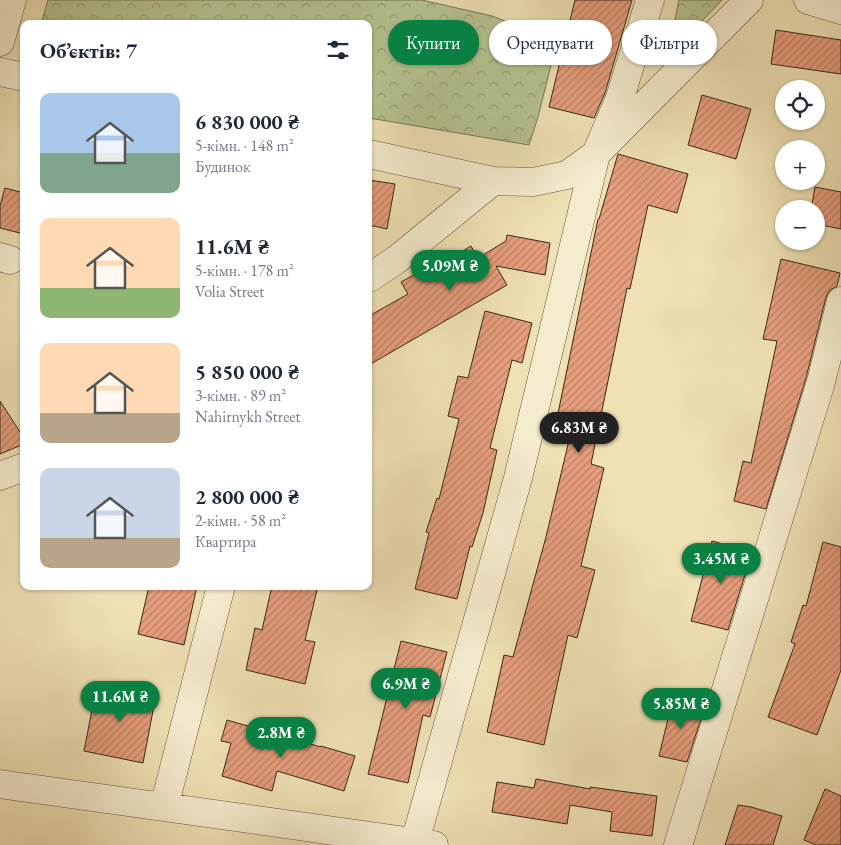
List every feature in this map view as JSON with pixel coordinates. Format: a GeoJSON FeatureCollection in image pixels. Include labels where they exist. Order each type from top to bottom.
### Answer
{"type":"FeatureCollection","features":[{"type":"Feature","properties":{"kind":"street"},"geometry":{"type":"LineString","coordinates":[[1,35],[12,0]]}},
{"type":"Feature","properties":{"kind":"street"},"geometry":{"type":"LineString","coordinates":[[0,784],[421,844],[518,478],[596,154],[620,98],[650,0]]}},
{"type":"Feature","properties":{"kind":"street"},"geometry":{"type":"LineString","coordinates":[[372,155],[493,182],[533,182],[567,175],[596,154],[749,0]]}},
{"type":"Feature","properties":{"kind":"street"},"geometry":{"type":"LineString","coordinates":[[808,0],[841,10]]}},
{"type":"Feature","properties":{"kind":"street"},"geometry":{"type":"LineString","coordinates":[[0,72],[20,76]]}},
{"type":"Feature","properties":{"kind":"street"},"geometry":{"type":"LineString","coordinates":[[372,276],[396,260],[493,182]]}},
{"type":"Feature","properties":{"kind":"street"},"geometry":{"type":"LineString","coordinates":[[678,845],[821,382],[841,301]]}},
{"type":"Feature","properties":{"kind":"street"},"geometry":{"type":"LineString","coordinates":[[0,476],[20,468]]}},
{"type":"Feature","properties":{"kind":"street"},"geometry":{"type":"LineString","coordinates":[[164,807],[220,590]]}},
{"type":"Feature","properties":{"kind":"green space"},"geometry":{"type":"Polygon","coordinates":[[[48,0],[422,0],[492,16],[502,20],[489,20],[489,65],[551,65],[529,145],[372,119],[372,20],[42,20],[48,0]]]}},
{"type":"Feature","properties":{"kind":"green space"},"geometry":{"type":"Polygon","coordinates":[[[679,0],[722,0],[703,20],[675,20],[679,0]]]}},
{"type":"Feature","properties":{"kind":"building"},"geometry":{"type":"Polygon","coordinates":[[[575,0],[632,0],[626,20],[622,20],[622,34],[605,93],[594,118],[549,107],[559,65],[612,65],[612,20],[570,20],[575,0]]]}},
{"type":"Feature","properties":{"kind":"building"},"geometry":{"type":"Polygon","coordinates":[[[776,30],[841,40],[841,74],[771,64],[776,30]]]}},
{"type":"Feature","properties":{"kind":"building"},"geometry":{"type":"Polygon","coordinates":[[[702,95],[751,109],[736,159],[688,145],[702,95]]]}},
{"type":"Feature","properties":{"kind":"building"},"geometry":{"type":"Polygon","coordinates":[[[618,154],[688,174],[677,213],[648,205],[630,289],[627,288],[591,464],[604,468],[581,566],[595,570],[577,638],[568,635],[544,745],[487,732],[504,655],[513,657],[546,537],[571,432],[555,428],[598,219],[618,154]]]}},
{"type":"Feature","properties":{"kind":"building"},"geometry":{"type":"Polygon","coordinates":[[[372,180],[395,184],[387,229],[372,226],[372,180]]]}},
{"type":"Feature","properties":{"kind":"building"},"geometry":{"type":"Polygon","coordinates":[[[5,188],[20,192],[20,233],[0,228],[0,206],[5,188]]]}},
{"type":"Feature","properties":{"kind":"building"},"geometry":{"type":"Polygon","coordinates":[[[825,189],[841,192],[841,229],[825,226],[825,200],[813,200],[814,190],[825,189]]]}},
{"type":"Feature","properties":{"kind":"building"},"geometry":{"type":"Polygon","coordinates":[[[507,235],[550,243],[545,275],[496,266],[507,285],[372,363],[372,314],[408,294],[401,282],[424,269],[426,273],[471,246],[478,258],[506,241],[507,235]]]}},
{"type":"Feature","properties":{"kind":"building"},"geometry":{"type":"Polygon","coordinates":[[[781,259],[840,273],[837,286],[830,290],[826,297],[806,378],[766,509],[734,501],[743,461],[751,463],[777,341],[763,339],[781,259]]]}},
{"type":"Feature","properties":{"kind":"building"},"geometry":{"type":"Polygon","coordinates":[[[485,311],[532,323],[522,363],[512,360],[490,448],[497,450],[483,513],[472,547],[470,546],[457,599],[415,589],[429,533],[426,532],[437,498],[439,499],[459,419],[448,416],[458,376],[468,378],[485,311]]]}},
{"type":"Feature","properties":{"kind":"building"},"geometry":{"type":"Polygon","coordinates":[[[0,401],[20,432],[20,446],[0,454],[0,401]]]}},
{"type":"Feature","properties":{"kind":"building"},"geometry":{"type":"Polygon","coordinates":[[[712,541],[752,552],[728,630],[691,621],[712,541]]]}},
{"type":"Feature","properties":{"kind":"building"},"geometry":{"type":"Polygon","coordinates":[[[823,542],[841,547],[841,670],[817,735],[768,717],[795,644],[791,642],[803,605],[806,606],[823,542]]]}},
{"type":"Feature","properties":{"kind":"building"},"geometry":{"type":"Polygon","coordinates":[[[148,590],[196,590],[184,645],[138,634],[148,590]]]}},
{"type":"Feature","properties":{"kind":"building"},"geometry":{"type":"Polygon","coordinates":[[[271,590],[317,590],[305,640],[315,642],[305,684],[246,670],[255,628],[262,630],[271,590]]]}},
{"type":"Feature","properties":{"kind":"building"},"geometry":{"type":"Polygon","coordinates":[[[401,641],[447,652],[430,717],[423,715],[408,783],[368,774],[401,641]]]}},
{"type":"Feature","properties":{"kind":"building"},"geometry":{"type":"Polygon","coordinates":[[[97,684],[156,695],[143,763],[84,751],[97,684]]]}},
{"type":"Feature","properties":{"kind":"building"},"geometry":{"type":"Polygon","coordinates":[[[673,698],[705,706],[687,762],[659,756],[673,698]]]}},
{"type":"Feature","properties":{"kind":"building"},"geometry":{"type":"Polygon","coordinates":[[[227,720],[355,756],[344,791],[277,771],[272,791],[222,776],[231,743],[221,741],[227,720]]]}},
{"type":"Feature","properties":{"kind":"building"},"geometry":{"type":"Polygon","coordinates":[[[536,779],[590,789],[590,787],[657,796],[652,836],[610,831],[612,812],[570,805],[567,824],[492,812],[497,782],[534,788],[536,779]]]}},
{"type":"Feature","properties":{"kind":"building"},"geometry":{"type":"Polygon","coordinates":[[[825,789],[841,796],[841,845],[816,845],[804,840],[825,789]]]}},
{"type":"Feature","properties":{"kind":"building"},"geometry":{"type":"Polygon","coordinates":[[[738,805],[782,816],[773,845],[725,845],[738,805]]]}}]}
